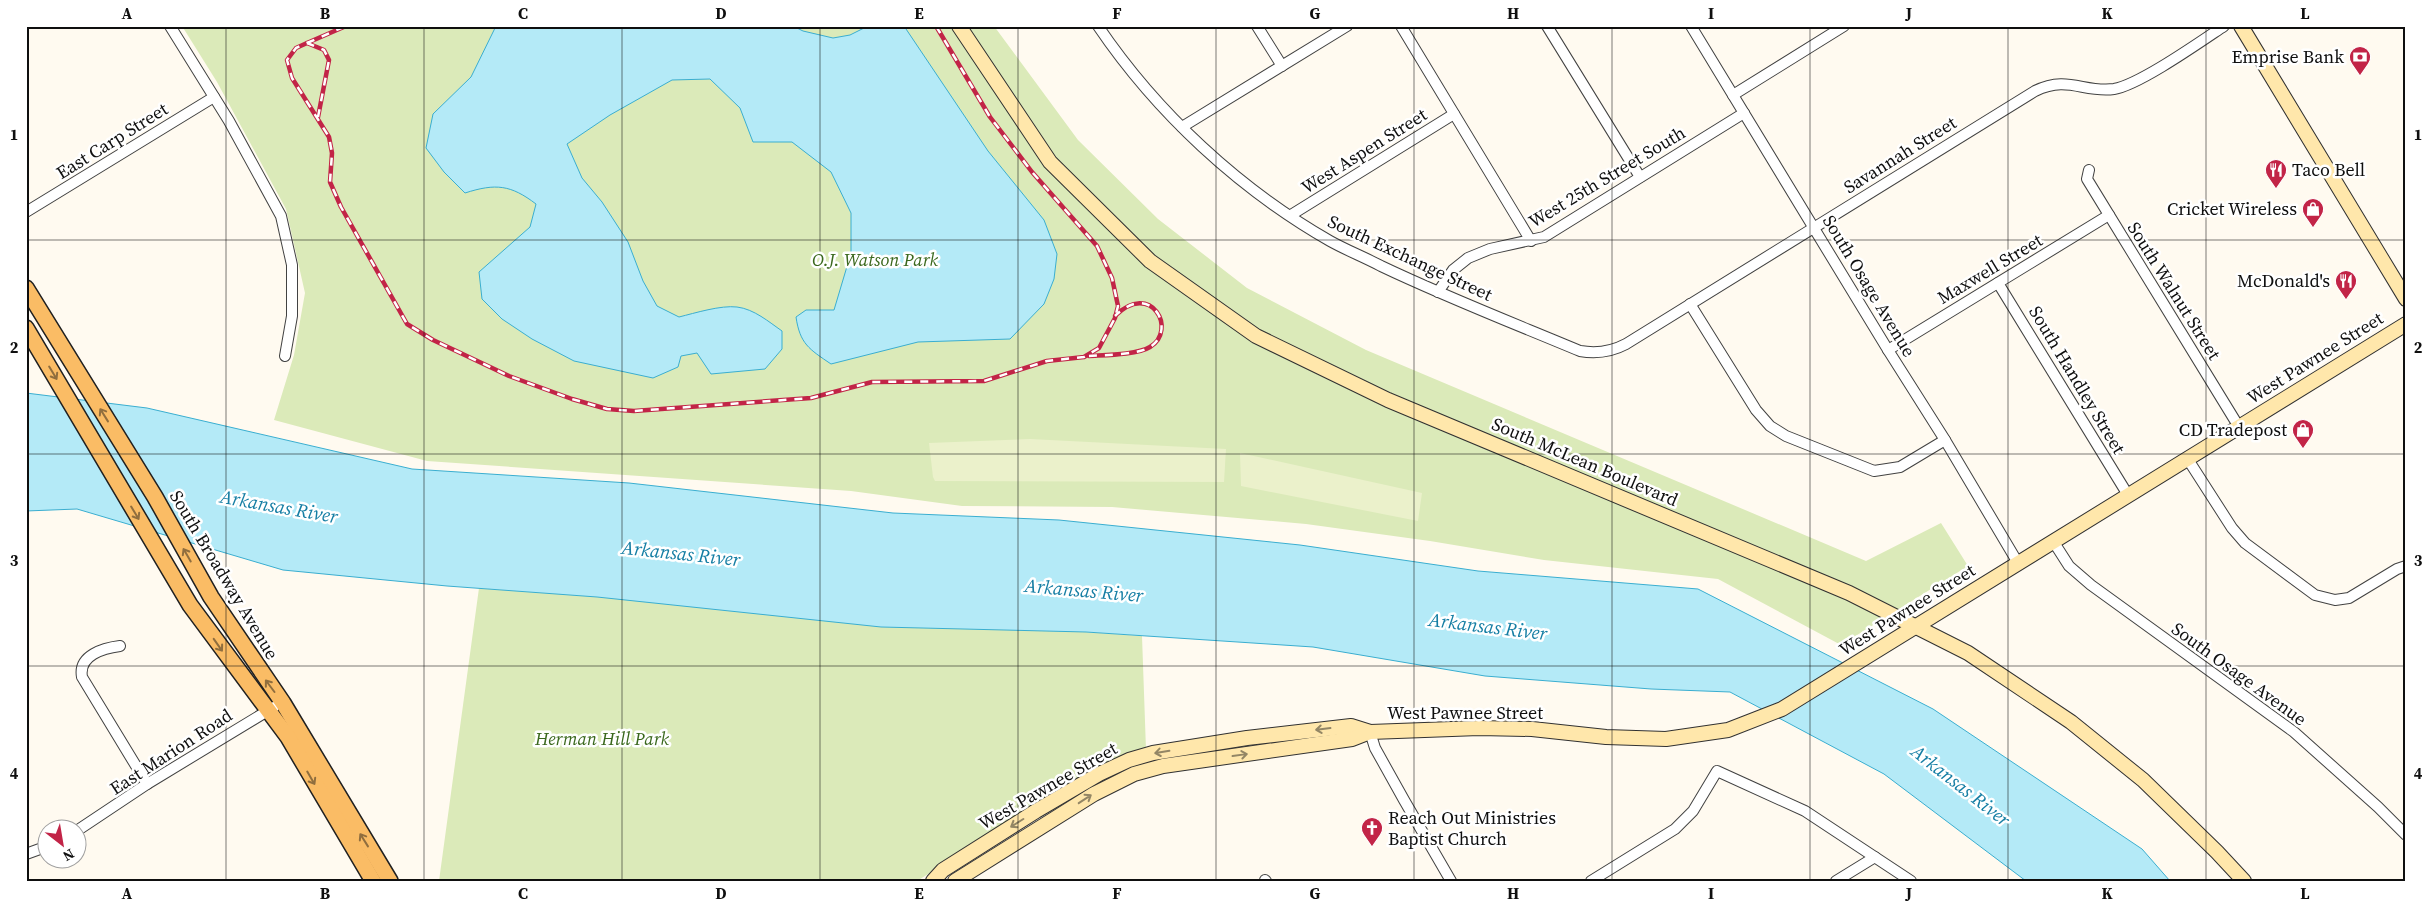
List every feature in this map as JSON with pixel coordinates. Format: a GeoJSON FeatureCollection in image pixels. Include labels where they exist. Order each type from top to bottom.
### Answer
{"type":"FeatureCollection","features":[{"type":"Feature","properties":{"kind":"main road","name":"South McLean Boulevard"},"geometry":{"type":"LineString","coordinates":[[959,26],[1050,162],[1150,261],[1256,336],[1388,400],[1849,593],[1968,653],[2071,722],[2143,780],[2244,881]]}},
{"type":"Feature","properties":{"kind":"main road"},"geometry":{"type":"LineString","coordinates":[[2241,26],[2406,299]]}},
{"type":"Feature","properties":{"kind":"main road","name":"South Broadway Avenue"},"geometry":{"type":"LineString","coordinates":[[26,288],[155,498],[212,597],[283,704],[390,881]]}},
{"type":"Feature","properties":{"kind":"main road","name":"West Pawnee Street"},"geometry":{"type":"LineString","coordinates":[[955,881],[1094,794],[1134,774],[1163,766],[1352,739],[1370,732],[1479,728],[1532,729],[1606,737],[1666,739],[1728,730],[1782,709],[2406,324]]}},
{"type":"Feature","properties":{"kind":"main road","name":"South Broadway Avenue"},"geometry":{"type":"LineString","coordinates":[[27,330],[190,605],[223,652],[288,737],[373,881]]}},
{"type":"Feature","properties":{"kind":"main road","name":"West Pawnee Street"},"geometry":{"type":"LineString","coordinates":[[933,881],[943,870],[1036,811],[1099,774],[1129,760],[1247,738],[1351,726],[1370,732]]}},
{"type":"Feature","properties":{"kind":"street"},"geometry":{"type":"LineString","coordinates":[[170,26],[214,97],[281,216],[292,265],[292,316],[285,356]]}},
{"type":"Feature","properties":{"kind":"street","name":"South Exchange Street"},"geometry":{"type":"LineString","coordinates":[[1098,26],[1125,65],[1198,143],[1265,198],[1330,241],[1438,292],[1580,351],[1604,352]]}},
{"type":"Feature","properties":{"kind":"street"},"geometry":{"type":"LineString","coordinates":[[1257,26],[1282,66]]}},
{"type":"Feature","properties":{"kind":"street"},"geometry":{"type":"LineString","coordinates":[[1182,127],[1347,26]]}},
{"type":"Feature","properties":{"kind":"street"},"geometry":{"type":"LineString","coordinates":[[1401,26],[1531,241]]}},
{"type":"Feature","properties":{"kind":"street"},"geometry":{"type":"LineString","coordinates":[[1547,26],[1640,178]]}},
{"type":"Feature","properties":{"kind":"street","name":"South Osage Avenue"},"geometry":{"type":"LineString","coordinates":[[1691,26],[1815,227],[1888,350],[1945,440],[2018,563]]}},
{"type":"Feature","properties":{"kind":"street"},"geometry":{"type":"LineString","coordinates":[[1733,95],[1844,26]]}},
{"type":"Feature","properties":{"kind":"street","name":"Savannah Street"},"geometry":{"type":"LineString","coordinates":[[1604,352],[1618,348],[2035,91],[2060,84],[2101,90],[2124,87],[2224,26]]}},
{"type":"Feature","properties":{"kind":"street","name":"East Carp Street"},"geometry":{"type":"LineString","coordinates":[[26,212],[214,97]]}},
{"type":"Feature","properties":{"kind":"street","name":"West 25th Street South"},"geometry":{"type":"LineString","coordinates":[[1438,292],[1452,270],[1468,258],[1490,249],[1531,241],[1553,231],[1744,113]]}},
{"type":"Feature","properties":{"kind":"street","name":"West Aspen Street"},"geometry":{"type":"LineString","coordinates":[[1291,215],[1454,114]]}},
{"type":"Feature","properties":{"kind":"street","name":"South Walnut Street"},"geometry":{"type":"LineString","coordinates":[[2089,170],[2087,179],[2238,427]]}},
{"type":"Feature","properties":{"kind":"street","name":"Maxwell Street"},"geometry":{"type":"LineString","coordinates":[[1888,350],[2109,215]]}},
{"type":"Feature","properties":{"kind":"street","name":"South Handley Street"},"geometry":{"type":"LineString","coordinates":[[1998,283],[2128,495]]}},
{"type":"Feature","properties":{"kind":"street"},"geometry":{"type":"LineString","coordinates":[[1690,304],[1756,410],[1770,426],[1786,436],[1874,471],[1900,467],[1945,440]]}},
{"type":"Feature","properties":{"kind":"street"},"geometry":{"type":"LineString","coordinates":[[2187,458],[2226,519],[2245,543],[2315,595],[2335,600],[2349,598],[2406,566]]}},
{"type":"Feature","properties":{"kind":"street","name":"South Osage Avenue"},"geometry":{"type":"LineString","coordinates":[[2053,541],[2069,566],[2090,585],[2294,732],[2406,835]]}},
{"type":"Feature","properties":{"kind":"street"},"geometry":{"type":"LineString","coordinates":[[120,646],[107,647],[90,657],[83,664],[82,676],[147,784]]}},
{"type":"Feature","properties":{"kind":"street","name":"East Marion Road"},"geometry":{"type":"LineString","coordinates":[[88,823],[147,784],[268,709],[283,704]]}},
{"type":"Feature","properties":{"kind":"street"},"geometry":{"type":"LineString","coordinates":[[1370,732],[1374,747],[1451,881]]}},
{"type":"Feature","properties":{"kind":"street"},"geometry":{"type":"LineString","coordinates":[[1591,881],[1675,828],[1693,811],[1717,771],[1805,811],[1910,881]]}},
{"type":"Feature","properties":{"kind":"street"},"geometry":{"type":"LineString","coordinates":[[26,854],[38,850]]}},
{"type":"Feature","properties":{"kind":"street"},"geometry":{"type":"LineString","coordinates":[[1836,881],[1875,857]]}},
{"type":"Feature","properties":{"kind":"green space","name":"O.J. Watson Park"},"geometry":{"type":"Polygon","coordinates":[[[182,26],[994,26],[1078,140],[1158,219],[1247,288],[1366,350],[1866,561],[1941,523],[1968,566],[1841,645],[1718,579],[1544,560],[1430,541],[1306,524],[1112,507],[962,506],[851,491],[427,461],[274,420],[294,355],[305,293],[286,209],[217,82],[182,26]]]}},
{"type":"Feature","properties":{"kind":"green space"},"geometry":{"type":"Polygon","coordinates":[[[1030,439],[1226,449],[1224,482],[935,481],[933,477],[929,443],[1030,439]]]}},
{"type":"Feature","properties":{"kind":"green space"},"geometry":{"type":"Polygon","coordinates":[[[1240,453],[1422,493],[1418,521],[1241,486],[1240,453]]]}},
{"type":"Feature","properties":{"kind":"green space","name":"Herman Hill Park"},"geometry":{"type":"Polygon","coordinates":[[[479,588],[1142,636],[1146,750],[1064,789],[917,881],[439,881],[479,588]]]}},
{"type":"Feature","properties":{"kind":"water"},"geometry":{"type":"Polygon","coordinates":[[[496,26],[793,26],[803,31],[833,38],[850,35],[868,26],[904,26],[988,151],[1044,220],[1057,254],[1054,279],[1044,304],[1010,339],[918,342],[831,364],[811,350],[803,340],[796,317],[806,310],[834,310],[851,253],[851,213],[831,172],[792,142],[753,142],[740,108],[710,79],[672,80],[610,115],[567,144],[582,178],[602,202],[628,242],[643,281],[657,306],[679,317],[723,307],[737,307],[749,310],[782,331],[782,349],[765,369],[711,374],[697,353],[681,356],[678,367],[653,378],[574,361],[532,339],[502,319],[482,299],[479,272],[530,227],[536,204],[519,193],[503,188],[486,188],[465,193],[444,172],[426,148],[433,114],[471,77],[496,26]]]}},
{"type":"Feature","properties":{"kind":"water","name":"Arkansas River"},"geometry":{"type":"Polygon","coordinates":[[[26,393],[147,408],[412,469],[629,483],[893,513],[1059,520],[1300,545],[1478,571],[1698,589],[1933,709],[2142,849],[2170,881],[2026,881],[1884,774],[1730,692],[1651,689],[1485,676],[1313,647],[1086,632],[881,627],[597,597],[447,586],[283,570],[77,509],[26,511],[26,393]]]}},
{"type":"Feature","properties":{"kind":"railway"},"geometry":{"type":"LineString","coordinates":[[307,43],[346,26]]}},
{"type":"Feature","properties":{"kind":"railway"},"geometry":{"type":"LineString","coordinates":[[318,117],[329,60],[324,50],[307,43],[296,48],[287,60],[292,78],[329,137],[332,153],[330,182],[341,207],[407,324],[433,340],[509,376],[572,399],[607,409],[634,411],[811,398],[872,382],[984,381],[1047,361],[1084,357],[1099,348],[1115,318],[1118,306],[1112,278],[1097,246],[1032,172],[990,117],[936,26]]}},
{"type":"Feature","properties":{"kind":"railway"},"geometry":{"type":"LineString","coordinates":[[1089,356],[1137,352],[1150,347],[1158,339],[1161,330],[1161,320],[1149,306],[1140,303],[1128,306],[1115,316]]}},
{"type":"Feature","properties":{"kind":"place","name":"Emprise Bank"},"geometry":{"type":"Point","coordinates":[2360,76]}},
{"type":"Feature","properties":{"kind":"place","name":"Taco Bell"},"geometry":{"type":"Point","coordinates":[2276,189]}},
{"type":"Feature","properties":{"kind":"place","name":"Cricket Wireless"},"geometry":{"type":"Point","coordinates":[2313,228]}},
{"type":"Feature","properties":{"kind":"place","name":"McDonald's"},"geometry":{"type":"Point","coordinates":[2346,300]}},
{"type":"Feature","properties":{"kind":"place","name":"CD Tradepost"},"geometry":{"type":"Point","coordinates":[2303,449]}},
{"type":"Feature","properties":{"kind":"place","name":"Reach Out Ministries Baptist Church"},"geometry":{"type":"Point","coordinates":[1372,847]}}]}
